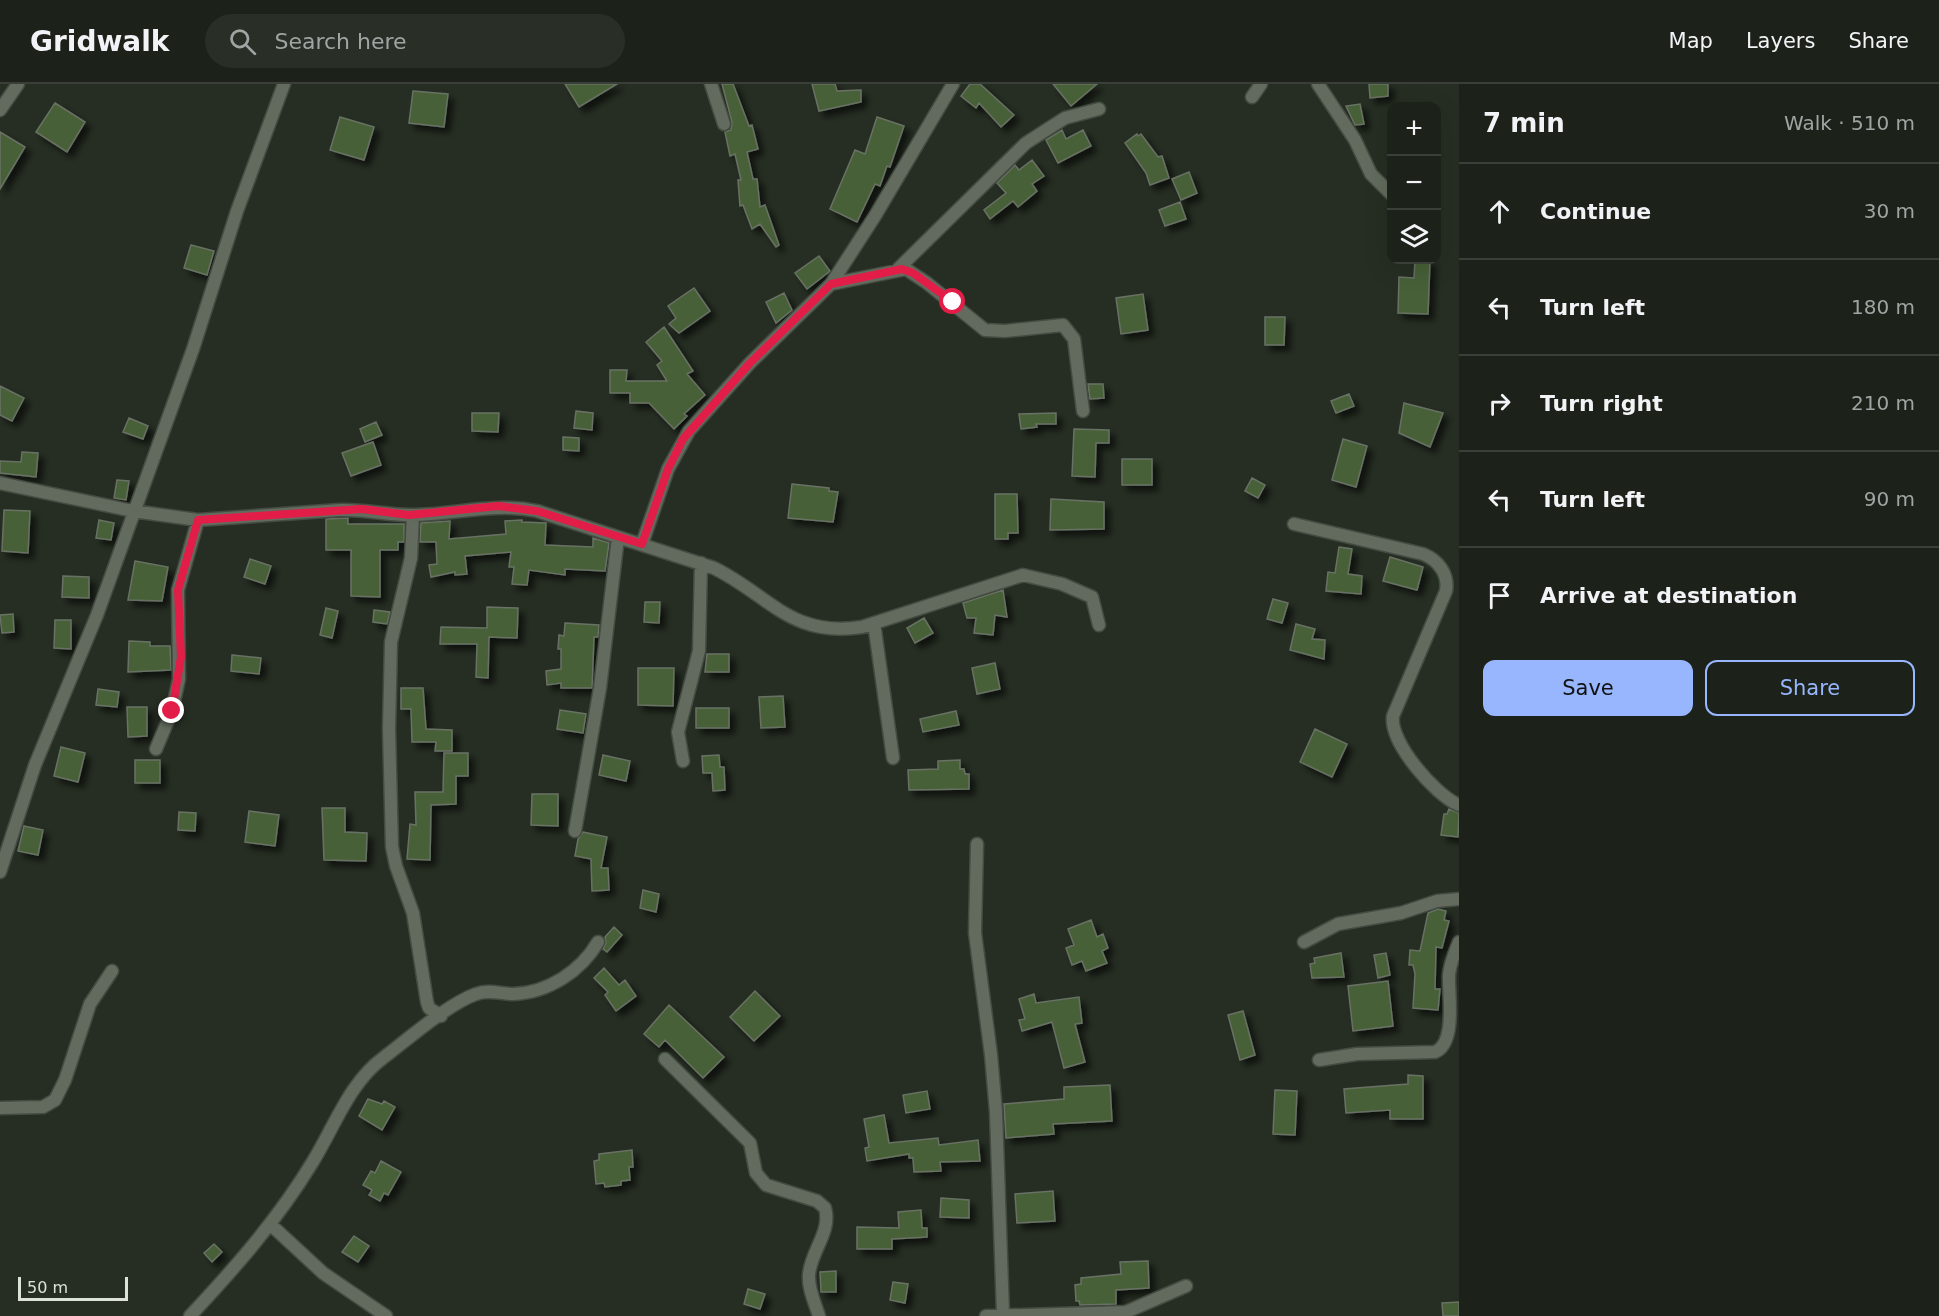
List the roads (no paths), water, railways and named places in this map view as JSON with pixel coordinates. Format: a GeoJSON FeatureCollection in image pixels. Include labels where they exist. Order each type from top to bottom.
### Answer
{"type":"FeatureCollection","features":[{"type":"Feature","properties":{"kind":"street"},"geometry":{"type":"LineString","coordinates":[[0,110],[18,84]]}},
{"type":"Feature","properties":{"kind":"street"},"geometry":{"type":"LineString","coordinates":[[0,872],[34,765],[97,615],[193,349],[237,211],[284,84]]}},
{"type":"Feature","properties":{"kind":"street"},"geometry":{"type":"LineString","coordinates":[[711,84],[724,124]]}},
{"type":"Feature","properties":{"kind":"street"},"geometry":{"type":"LineString","coordinates":[[642,544],[668,469],[689,431],[750,363],[831,284],[875,216],[953,84]]}},
{"type":"Feature","properties":{"kind":"street"},"geometry":{"type":"LineString","coordinates":[[1252,98],[1261,84]]}},
{"type":"Feature","properties":{"kind":"street"},"geometry":{"type":"LineString","coordinates":[[1318,84],[1355,140],[1371,174],[1387,190]]}},
{"type":"Feature","properties":{"kind":"street"},"geometry":{"type":"LineString","coordinates":[[898,269],[1026,143],[1065,118],[1099,109]]}},
{"type":"Feature","properties":{"kind":"street"},"geometry":{"type":"LineString","coordinates":[[831,284],[906,269],[979,326],[990,332],[1063,325],[1074,339],[1083,411]]}},
{"type":"Feature","properties":{"kind":"street"},"geometry":{"type":"LineString","coordinates":[[0,483],[133,512],[198,520],[362,509],[413,515],[498,506],[515,508],[537,511],[701,563],[730,576],[775,609],[800,621],[834,628],[853,628],[874,623],[1006,579],[1031,575],[1062,584],[1092,597],[1099,625]]}},
{"type":"Feature","properties":{"kind":"street"},"geometry":{"type":"LineString","coordinates":[[413,515],[411,558],[391,642],[389,729],[392,847],[396,866],[413,913],[427,1002],[429,1008],[441,1016]]}},
{"type":"Feature","properties":{"kind":"street"},"geometry":{"type":"LineString","coordinates":[[156,749],[172,711],[179,679],[178,590],[198,520]]}},
{"type":"Feature","properties":{"kind":"street"},"geometry":{"type":"LineString","coordinates":[[1294,524],[1423,554],[1438,563],[1447,578],[1446,591],[1393,716],[1392,729],[1398,743],[1424,775],[1450,801],[1459,805]]}},
{"type":"Feature","properties":{"kind":"street"},"geometry":{"type":"LineString","coordinates":[[575,831],[600,688],[618,537]]}},
{"type":"Feature","properties":{"kind":"street"},"geometry":{"type":"LineString","coordinates":[[683,761],[678,732],[699,651],[701,563]]}},
{"type":"Feature","properties":{"kind":"street"},"geometry":{"type":"LineString","coordinates":[[874,623],[893,758]]}},
{"type":"Feature","properties":{"kind":"street"},"geometry":{"type":"LineString","coordinates":[[977,844],[975,933],[995,1100],[1003,1314]]}},
{"type":"Feature","properties":{"kind":"street"},"geometry":{"type":"LineString","coordinates":[[1304,942],[1349,921],[1401,913],[1437,901],[1459,899]]}},
{"type":"Feature","properties":{"kind":"street"},"geometry":{"type":"LineString","coordinates":[[190,1316],[238,1266],[270,1224],[312,1164],[348,1100],[370,1068],[441,1016],[478,993],[518,993],[550,985],[582,965],[598,942]]}},
{"type":"Feature","properties":{"kind":"street"},"geometry":{"type":"LineString","coordinates":[[1319,1060],[1357,1054],[1435,1052],[1442,1049],[1446,1040],[1450,1006],[1450,968],[1459,942]]}},
{"type":"Feature","properties":{"kind":"street"},"geometry":{"type":"LineString","coordinates":[[0,1118],[6,1108],[43,1107],[59,1095],[87,1010],[112,971]]}},
{"type":"Feature","properties":{"kind":"street"},"geometry":{"type":"LineString","coordinates":[[665,1059],[750,1143],[756,1173],[766,1185],[817,1201],[825,1208],[827,1217],[822,1239],[808,1274],[809,1286],[819,1316]]}},
{"type":"Feature","properties":{"kind":"street"},"geometry":{"type":"LineString","coordinates":[[270,1224],[323,1273],[386,1316]]}},
{"type":"Feature","properties":{"kind":"street"},"geometry":{"type":"LineString","coordinates":[[986,1316],[1126,1312],[1185,1286]]}}]}
